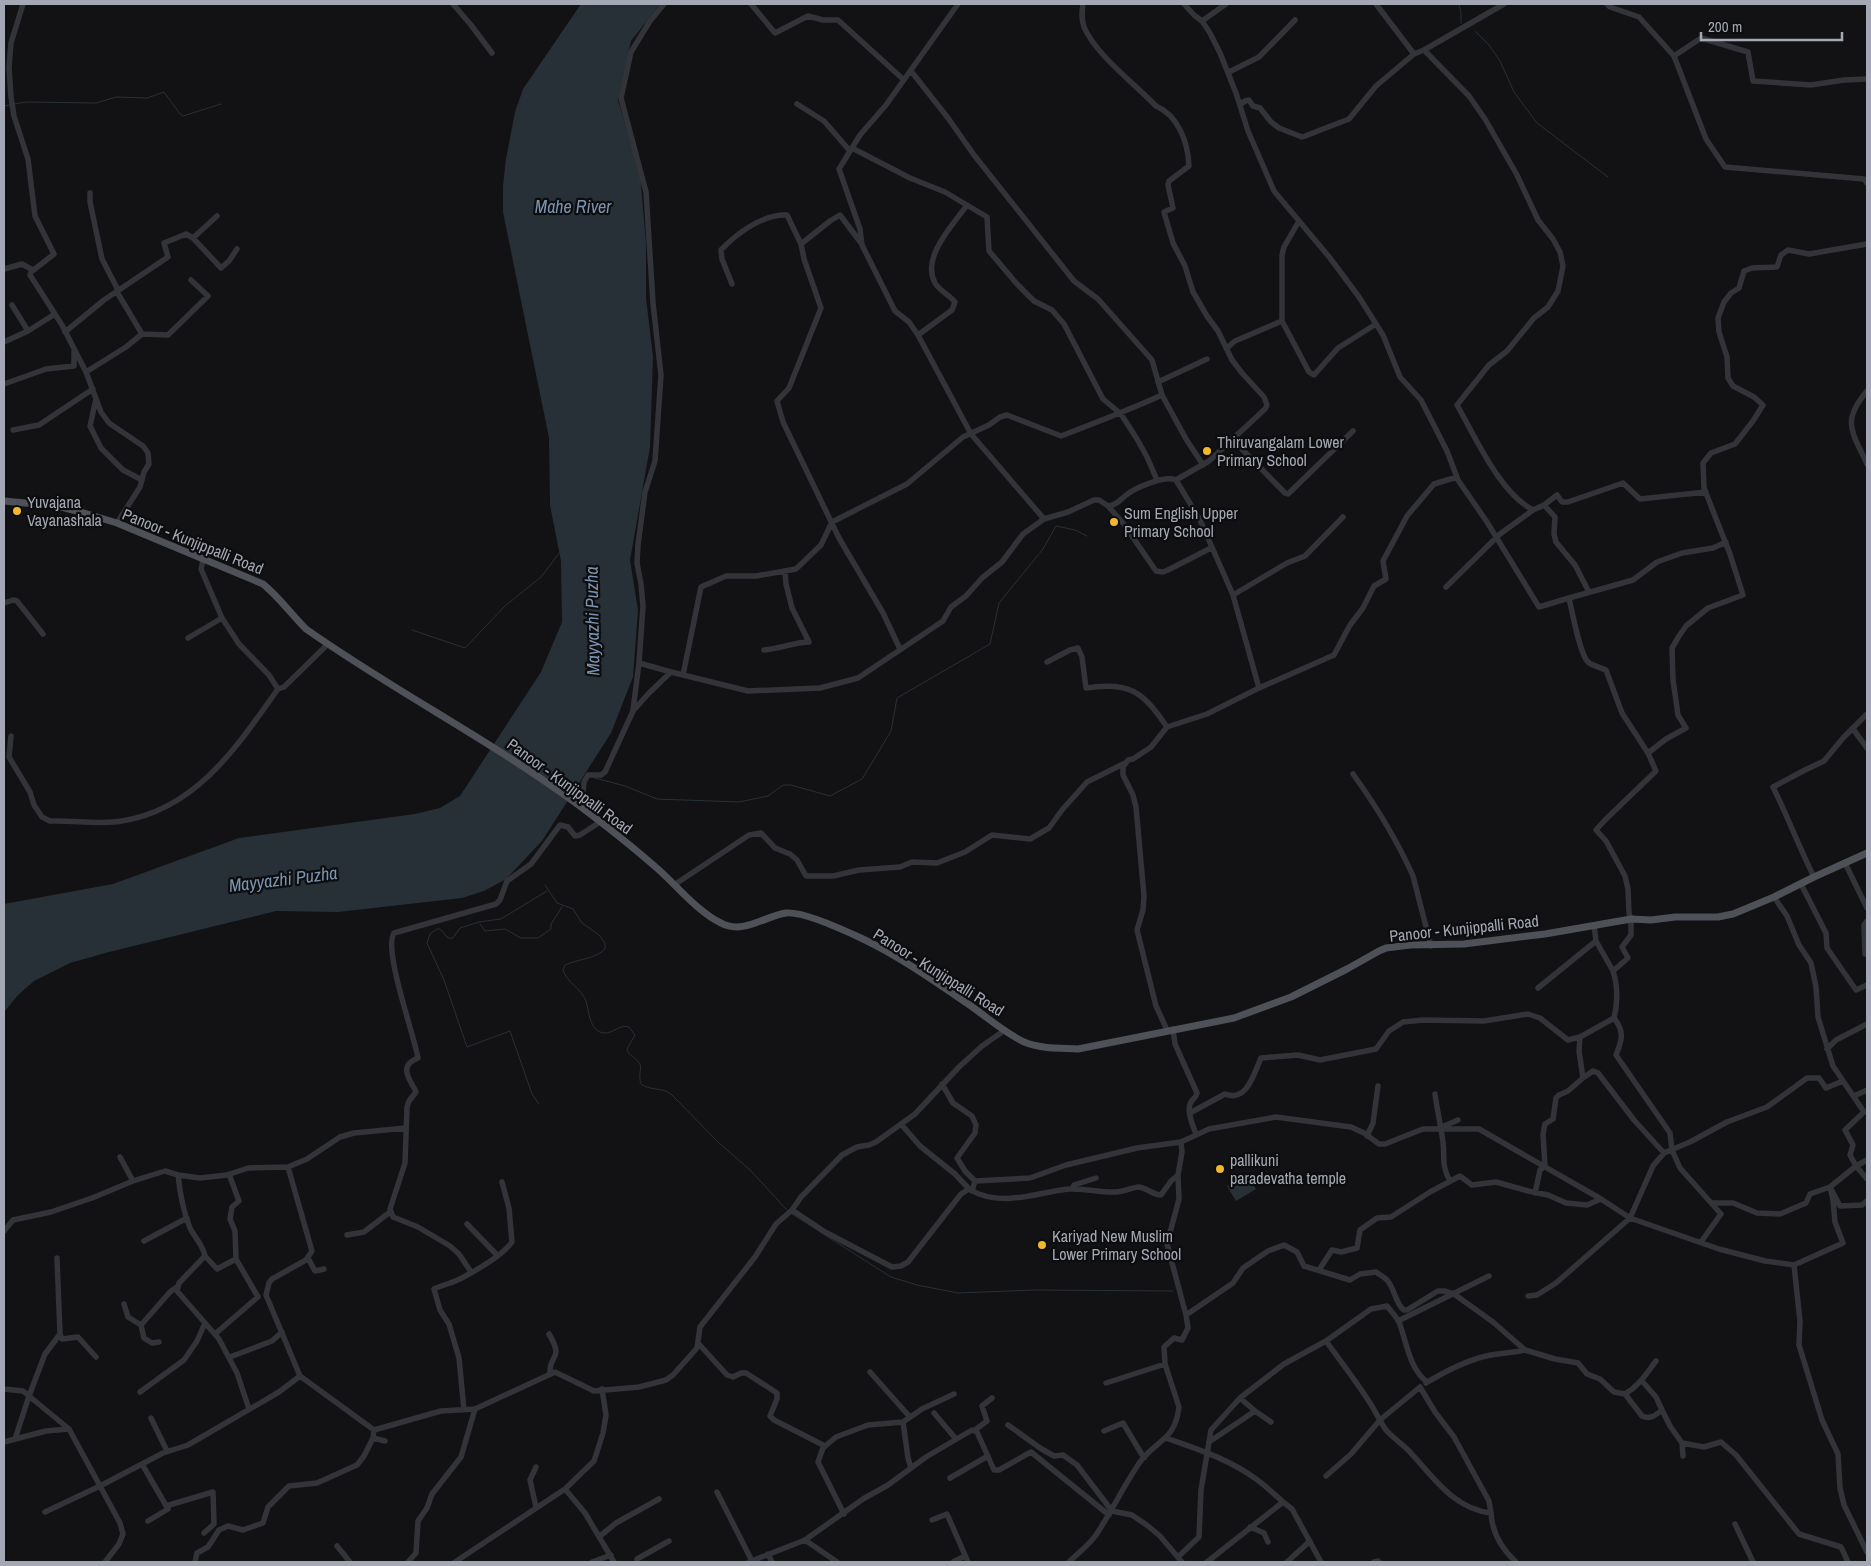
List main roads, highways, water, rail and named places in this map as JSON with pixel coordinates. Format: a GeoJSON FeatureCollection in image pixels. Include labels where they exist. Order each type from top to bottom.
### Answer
{"type":"FeatureCollection","features":[{"type":"Feature","properties":{"kind":"main road","name":"Panoor - Kunjippalli Road"},"geometry":{"type":"LineString","coordinates":[[4,500],[77,510],[117,523],[263,584],[306,629],[576,804],[674,884],[710,917],[728,926],[750,925],[786,913],[794,913],[812,918],[864,940],[935,981],[1024,1042],[1039,1046],[1078,1049],[1234,1018],[1272,1005],[1347,969],[1379,951],[1410,946],[1464,944],[1545,934],[1631,919],[1718,917],[1733,914],[1774,897],[1814,876],[1867,853]]}},
{"type":"Feature","properties":{"kind":"water","name":"Mahe River"},"geometry":{"type":"Polygon","coordinates":[[[581,4],[660,4],[631,41],[618,100],[640,174],[646,243],[646,298],[653,357],[650,447],[630,560],[638,610],[633,677],[611,733],[542,841],[506,879],[484,891],[462,898],[338,912],[276,911],[109,952],[70,963],[34,981],[18,995],[4,1012],[4,904],[113,884],[239,838],[415,814],[440,808],[460,796],[541,672],[562,622],[561,561],[550,505],[549,438],[503,212],[503,186],[515,112],[523,89],[581,4]]]}},
{"type":"Feature","properties":{"kind":"water"},"geometry":{"type":"Polygon","coordinates":[[[1247,1174],[1256,1189],[1236,1201],[1227,1186],[1247,1174]]]}},
{"type":"Feature","properties":{"kind":"waterway"},"geometry":{"type":"LineString","coordinates":[[1459,4],[1461,23]]}},
{"type":"Feature","properties":{"kind":"waterway"},"geometry":{"type":"LineString","coordinates":[[1475,31],[1489,45],[1500,61],[1514,92],[1537,123],[1608,177]]}},
{"type":"Feature","properties":{"kind":"waterway"},"geometry":{"type":"LineString","coordinates":[[14,104],[27,102],[96,103],[116,97],[147,98],[164,92],[183,116],[221,104]]}},
{"type":"Feature","properties":{"kind":"waterway"},"geometry":{"type":"LineString","coordinates":[[4,106],[10,105]]}},
{"type":"Feature","properties":{"kind":"waterway"},"geometry":{"type":"LineString","coordinates":[[595,778],[625,786],[657,799],[739,802],[768,796],[783,785],[791,785],[830,796],[862,779],[891,731],[897,698],[990,644],[999,603],[1043,549],[1056,526],[1075,530],[1087,536]]}},
{"type":"Feature","properties":{"kind":"waterway"},"geometry":{"type":"LineString","coordinates":[[412,630],[465,648],[505,606],[541,577],[560,552]]}},
{"type":"Feature","properties":{"kind":"waterway"},"geometry":{"type":"LineString","coordinates":[[545,885],[557,903],[573,909],[582,923],[599,935],[605,943],[605,949],[601,952],[565,965],[563,970],[568,979],[584,996],[590,1018],[596,1030],[608,1033],[625,1026],[629,1027],[635,1035],[627,1049],[629,1054],[640,1064],[641,1084],[648,1088],[664,1090],[671,1094],[718,1142],[750,1170],[787,1210]]}},
{"type":"Feature","properties":{"kind":"waterway"},"geometry":{"type":"LineString","coordinates":[[539,1104],[532,1094],[510,1031],[467,1047],[444,980],[427,943],[430,934],[437,929],[440,929],[448,938],[453,938],[460,928],[479,922],[501,919],[547,891]]}},
{"type":"Feature","properties":{"kind":"waterway"},"geometry":{"type":"LineString","coordinates":[[480,924],[485,931],[505,929],[521,938],[538,938],[551,929],[551,924],[562,907]]}},
{"type":"Feature","properties":{"kind":"waterway"},"geometry":{"type":"LineString","coordinates":[[792,1214],[891,1277],[917,1285],[958,1293],[1034,1290],[1173,1291]]}},
{"type":"Feature","properties":{"kind":"place","name":"Thiruvangalam Lower Primary School"},"geometry":{"type":"Point","coordinates":[1207,451]}},
{"type":"Feature","properties":{"kind":"place","name":"Yuvajana Vayanashala"},"geometry":{"type":"Point","coordinates":[17,511]}},
{"type":"Feature","properties":{"kind":"place","name":"Sum English Upper Primary School"},"geometry":{"type":"Point","coordinates":[1114,522]}},
{"type":"Feature","properties":{"kind":"place","name":"pallikuni paradevatha temple"},"geometry":{"type":"Point","coordinates":[1220,1169]}},
{"type":"Feature","properties":{"kind":"place","name":"Kariyad New Muslim Lower Primary School"},"geometry":{"type":"Point","coordinates":[1042,1245]}},
{"type":"Feature","properties":{"kind":"water label","name":"Mayyazhi Puzha"},"geometry":{"type":"Point","coordinates":[592,621]}},
{"type":"Feature","properties":{"kind":"water label","name":"Mayyazhi Puzha"},"geometry":{"type":"Point","coordinates":[283,879]}}]}
